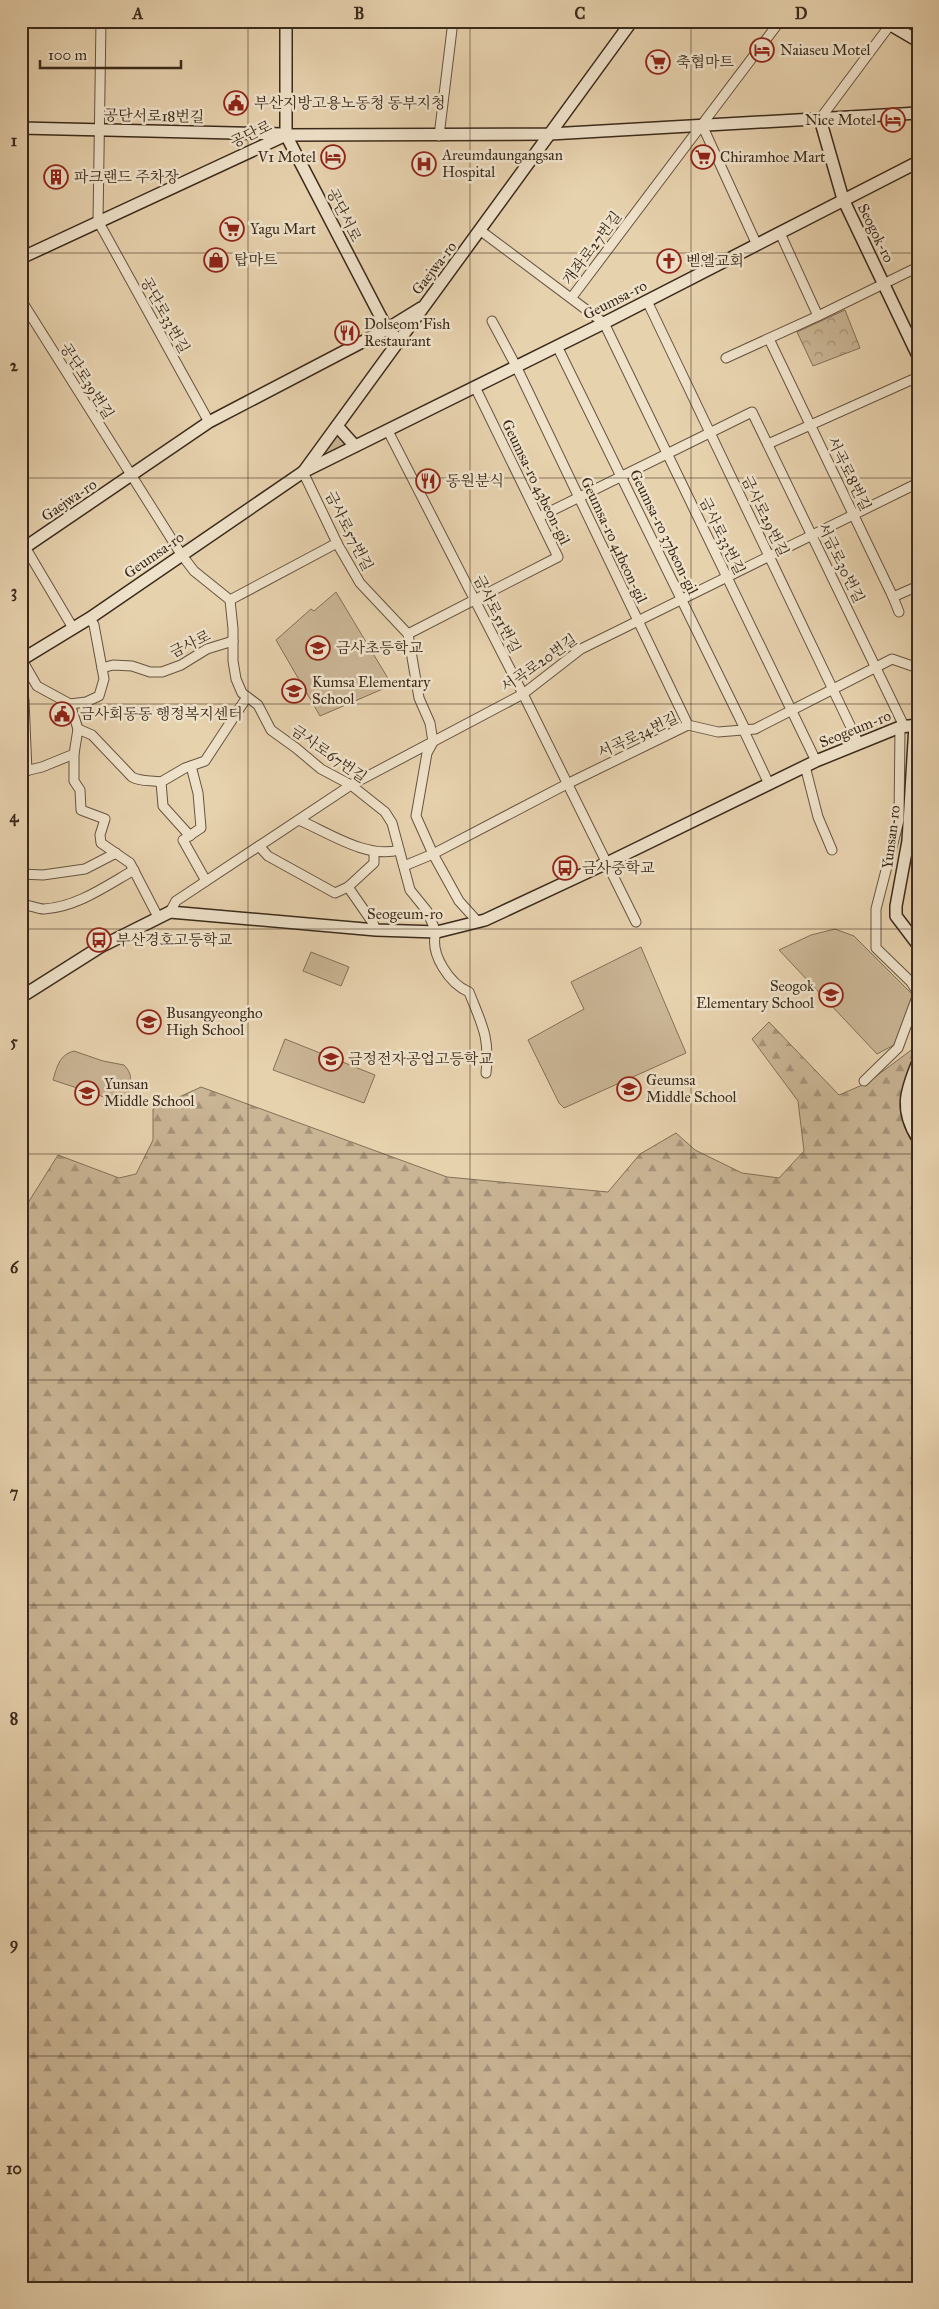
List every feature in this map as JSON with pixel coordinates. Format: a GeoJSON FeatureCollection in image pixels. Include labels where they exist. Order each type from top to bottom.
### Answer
{"type":"FeatureCollection","features":[{"type":"Feature","properties":{"kind":"street"},"geometry":{"type":"LineString","coordinates":[[98,221],[101,21]]}},
{"type":"Feature","properties":{"kind":"street","name":"공단서로"},"geometry":{"type":"LineString","coordinates":[[286,21],[286,135],[387,329],[400,342]]}},
{"type":"Feature","properties":{"kind":"street"},"geometry":{"type":"LineString","coordinates":[[439,136],[453,21]]}},
{"type":"Feature","properties":{"kind":"street","name":"Gaejwa-ro"},"geometry":{"type":"LineString","coordinates":[[73,628],[22,546],[209,422],[387,329],[427,304],[632,21]]}},
{"type":"Feature","properties":{"kind":"street","name":"개좌로27번길"},"geometry":{"type":"LineString","coordinates":[[481,230],[572,297],[780,21]]}},
{"type":"Feature","properties":{"kind":"street"},"geometry":{"type":"LineString","coordinates":[[820,119],[890,22],[918,41]]}},
{"type":"Feature","properties":{"kind":"street","name":"공단로"},"geometry":{"type":"LineString","coordinates":[[21,258],[286,135],[439,136],[550,134],[918,113]]}},
{"type":"Feature","properties":{"kind":"street","name":"Seogok-ro"},"geometry":{"type":"LineString","coordinates":[[820,119],[843,200],[918,356]]}},
{"type":"Feature","properties":{"kind":"street"},"geometry":{"type":"LineString","coordinates":[[702,126],[756,245]]}},
{"type":"Feature","properties":{"kind":"street","name":"공단서로18번길"},"geometry":{"type":"LineString","coordinates":[[21,128],[286,135]]}},
{"type":"Feature","properties":{"kind":"street","name":"Geumsa-ro"},"geometry":{"type":"LineString","coordinates":[[22,660],[90,618],[303,472],[604,323],[918,162]]}},
{"type":"Feature","properties":{"kind":"street","name":"공단로33번길"},"geometry":{"type":"LineString","coordinates":[[98,221],[209,422]]}},
{"type":"Feature","properties":{"kind":"street"},"geometry":{"type":"LineString","coordinates":[[780,233],[818,316]]}},
{"type":"Feature","properties":{"kind":"street"},"geometry":{"type":"LineString","coordinates":[[726,358],[918,267]]}},
{"type":"Feature","properties":{"kind":"street"},"geometry":{"type":"LineString","coordinates":[[572,297],[604,323]]}},
{"type":"Feature","properties":{"kind":"street","name":"공단로39번길"},"geometry":{"type":"LineString","coordinates":[[21,300],[130,476]]}},
{"type":"Feature","properties":{"kind":"street","name":"금사로29번길"},"geometry":{"type":"LineString","coordinates":[[647,301],[859,744]]}},
{"type":"Feature","properties":{"kind":"street","name":"Geumsa-ro"},"geometry":{"type":"LineString","coordinates":[[303,472],[427,304]]}},
{"type":"Feature","properties":{"kind":"street"},"geometry":{"type":"LineString","coordinates":[[492,321],[516,366]]}},
{"type":"Feature","properties":{"kind":"street","name":"금사로33번길"},"geometry":{"type":"LineString","coordinates":[[604,323],[791,711],[810,764]]}},
{"type":"Feature","properties":{"kind":"street","name":"서곡로8번길"},"geometry":{"type":"LineString","coordinates":[[769,339],[900,612]]}},
{"type":"Feature","properties":{"kind":"street","name":"Geumsa-ro 37beon-gil"},"geometry":{"type":"LineString","coordinates":[[557,346],[622,476],[769,784]]}},
{"type":"Feature","properties":{"kind":"street","name":"Geumsa-ro 41beon-gil"},"geometry":{"type":"LineString","coordinates":[[516,366],[688,725]]}},
{"type":"Feature","properties":{"kind":"street"},"geometry":{"type":"LineString","coordinates":[[768,444],[918,377]]}},
{"type":"Feature","properties":{"kind":"street","name":"Geumsa-ro 43beon-gil"},"geometry":{"type":"LineString","coordinates":[[474,600],[558,557],[475,387]]}},
{"type":"Feature","properties":{"kind":"street","name":"서금로30번길"},"geometry":{"type":"LineString","coordinates":[[710,433],[752,412],[876,667],[909,726]]}},
{"type":"Feature","properties":{"kind":"street"},"geometry":{"type":"LineString","coordinates":[[337,426],[355,446]]}},
{"type":"Feature","properties":{"kind":"street","name":"금사로51번길"},"geometry":{"type":"LineString","coordinates":[[388,430],[523,694],[636,922]]}},
{"type":"Feature","properties":{"kind":"street"},"geometry":{"type":"LineString","coordinates":[[539,517],[710,433]]}},
{"type":"Feature","properties":{"kind":"street","name":"금사로57번길"},"geometry":{"type":"LineString","coordinates":[[303,472],[337,543],[360,584],[408,634]]}},
{"type":"Feature","properties":{"kind":"street"},"geometry":{"type":"LineString","coordinates":[[130,476],[194,571],[230,600],[337,543]]}},
{"type":"Feature","properties":{"kind":"street","name":"서곡로20번길"},"geometry":{"type":"LineString","coordinates":[[170,912],[176,901],[351,785],[523,694],[580,649],[918,483]]}},
{"type":"Feature","properties":{"kind":"street"},"geometry":{"type":"LineString","coordinates":[[894,597],[918,586]]}},
{"type":"Feature","properties":{"kind":"street","name":"금사로67번길"},"geometry":{"type":"LineString","coordinates":[[230,600],[233,661],[236,679],[242,693],[258,705],[271,730],[321,769],[351,785],[385,812],[392,823],[410,890],[427,911],[436,932]]}},
{"type":"Feature","properties":{"kind":"street"},"geometry":{"type":"LineString","coordinates":[[474,600],[408,634],[419,698],[430,724],[432,742],[427,753],[416,816],[433,854],[459,900],[478,922]]}},
{"type":"Feature","properties":{"kind":"street"},"geometry":{"type":"LineString","coordinates":[[22,660],[36,686],[70,704],[86,702],[99,696],[104,679],[94,625],[90,618]]}},
{"type":"Feature","properties":{"kind":"street","name":"금사로"},"geometry":{"type":"LineString","coordinates":[[102,668],[113,665],[132,666],[150,672],[162,672],[181,665],[207,649],[233,641]]}},
{"type":"Feature","properties":{"kind":"street","name":"서곡로34번길"},"geometry":{"type":"LineString","coordinates":[[404,866],[433,854],[567,784],[688,725],[718,732],[755,729],[892,659],[918,668]]}},
{"type":"Feature","properties":{"kind":"street"},"geometry":{"type":"LineString","coordinates":[[36,686],[21,691],[24,700],[24,772],[74,754]]}},
{"type":"Feature","properties":{"kind":"street"},"geometry":{"type":"LineString","coordinates":[[78,729],[92,735],[132,777],[140,781],[161,782],[171,775],[205,761],[247,697]]}},
{"type":"Feature","properties":{"kind":"street"},"geometry":{"type":"LineString","coordinates":[[70,704],[78,729],[74,754],[74,781],[80,790],[81,810],[105,819],[100,835],[101,842],[130,863],[158,917]]}},
{"type":"Feature","properties":{"kind":"street"},"geometry":{"type":"LineString","coordinates":[[864,1081],[898,1048],[918,994],[911,982],[876,948],[876,909],[899,820],[909,726]]}},
{"type":"Feature","properties":{"kind":"street","name":"Seogeum-ro"},"geometry":{"type":"LineString","coordinates":[[21,996],[100,947],[170,912],[376,930],[436,932],[478,922],[607,863],[810,764],[909,726]]}},
{"type":"Feature","properties":{"kind":"street","name":"Yunsan-ro"},"geometry":{"type":"LineString","coordinates":[[909,726],[908,841],[896,906],[896,916],[918,945]]}},
{"type":"Feature","properties":{"kind":"street"},"geometry":{"type":"LineString","coordinates":[[810,764],[818,817],[832,850]]}},
{"type":"Feature","properties":{"kind":"street"},"geometry":{"type":"LineString","coordinates":[[187,838],[201,828],[198,793],[191,766]]}},
{"type":"Feature","properties":{"kind":"street"},"geometry":{"type":"LineString","coordinates":[[161,782],[163,806],[187,838],[206,882]]}},
{"type":"Feature","properties":{"kind":"street"},"geometry":{"type":"LineString","coordinates":[[299,820],[357,847],[374,852],[389,853],[400,850]]}},
{"type":"Feature","properties":{"kind":"street"},"geometry":{"type":"LineString","coordinates":[[259,846],[268,856],[335,893],[348,887],[374,862],[374,852]]}},
{"type":"Feature","properties":{"kind":"street"},"geometry":{"type":"LineString","coordinates":[[21,874],[43,875],[85,869],[116,853]]}},
{"type":"Feature","properties":{"kind":"street"},"geometry":{"type":"LineString","coordinates":[[21,905],[30,904],[42,909],[77,902],[134,870]]}},
{"type":"Feature","properties":{"kind":"street"},"geometry":{"type":"LineString","coordinates":[[348,887],[373,922],[376,930]]}},
{"type":"Feature","properties":{"kind":"street"},"geometry":{"type":"LineString","coordinates":[[436,932],[433,940],[439,960],[461,989],[469,992],[487,1038],[489,1052],[486,1073]]}},
{"type":"Feature","properties":{"kind":"street"},"geometry":{"type":"LineString","coordinates":[[918,1062],[911,1078],[905,1110],[918,1140]]}},
{"type":"Feature","properties":{"kind":"green space"},"geometry":{"type":"Polygon","coordinates":[[[845,310],[860,348],[813,366],[797,332],[845,310]]]}},
{"type":"Feature","properties":{"kind":"green space"},"geometry":{"type":"Polygon","coordinates":[[[338,435],[348,445],[318,461],[338,435]]]}},
{"type":"Feature","properties":{"kind":"green space"},"geometry":{"type":"Polygon","coordinates":[[[336,592],[392,685],[320,716],[276,640],[311,609],[314,611],[336,592]]]}},
{"type":"Feature","properties":{"kind":"green space"},"geometry":{"type":"Polygon","coordinates":[[[835,929],[854,936],[913,995],[907,1017],[894,1045],[877,1054],[779,950],[811,935],[835,929]]]}},
{"type":"Feature","properties":{"kind":"green space"},"geometry":{"type":"Polygon","coordinates":[[[641,947],[686,1053],[564,1108],[559,1103],[528,1040],[584,1009],[571,982],[641,947]]]}},
{"type":"Feature","properties":{"kind":"green space"},"geometry":{"type":"Polygon","coordinates":[[[311,952],[349,967],[341,986],[303,971],[311,952]]]}},
{"type":"Feature","properties":{"kind":"green space"},"geometry":{"type":"Polygon","coordinates":[[[769,1022],[839,1095],[867,1083],[918,1045],[918,2288],[21,2288],[21,1214],[58,1155],[119,1178],[136,1174],[153,1140],[153,1109],[201,1087],[447,1177],[608,1192],[640,1154],[676,1133],[695,1150],[742,1173],[779,1178],[804,1151],[798,1101],[752,1039],[769,1022]]]}},
{"type":"Feature","properties":{"kind":"green space"},"geometry":{"type":"Polygon","coordinates":[[[285,1039],[375,1075],[364,1103],[273,1070],[285,1039]]]}},
{"type":"Feature","properties":{"kind":"green space"},"geometry":{"type":"Polygon","coordinates":[[[74,1051],[103,1061],[124,1065],[131,1079],[125,1104],[53,1080],[57,1066],[62,1059],[65,1055],[74,1051]]]}},
{"type":"Feature","properties":{"kind":"place","name":"Naiaseu Motel"},"geometry":{"type":"Point","coordinates":[762,50]}},
{"type":"Feature","properties":{"kind":"place","name":"축협마트"},"geometry":{"type":"Point","coordinates":[658,62]}},
{"type":"Feature","properties":{"kind":"place","name":"부산지방고용노동청 동부지청"},"geometry":{"type":"Point","coordinates":[236,103]}},
{"type":"Feature","properties":{"kind":"place","name":"Nice Motel"},"geometry":{"type":"Point","coordinates":[893,120]}},
{"type":"Feature","properties":{"kind":"place","name":"V1 Motel"},"geometry":{"type":"Point","coordinates":[333,157]}},
{"type":"Feature","properties":{"kind":"place","name":"Chiramhoe Mart"},"geometry":{"type":"Point","coordinates":[703,157]}},
{"type":"Feature","properties":{"kind":"place","name":"Areumdaungangsan Hospital"},"geometry":{"type":"Point","coordinates":[424,164]}},
{"type":"Feature","properties":{"kind":"place","name":"파크랜드 주차장"},"geometry":{"type":"Point","coordinates":[56,177]}},
{"type":"Feature","properties":{"kind":"place","name":"Yagu Mart"},"geometry":{"type":"Point","coordinates":[232,229]}},
{"type":"Feature","properties":{"kind":"place","name":"탑마트"},"geometry":{"type":"Point","coordinates":[216,260]}},
{"type":"Feature","properties":{"kind":"place","name":"벧엘교회"},"geometry":{"type":"Point","coordinates":[669,261]}},
{"type":"Feature","properties":{"kind":"place","name":"Dolseom Fish Restaurant"},"geometry":{"type":"Point","coordinates":[347,333]}},
{"type":"Feature","properties":{"kind":"place","name":"동원분식"},"geometry":{"type":"Point","coordinates":[428,481]}},
{"type":"Feature","properties":{"kind":"place","name":"금사초등학교"},"geometry":{"type":"Point","coordinates":[318,648]}},
{"type":"Feature","properties":{"kind":"place","name":"Kumsa Elementary School"},"geometry":{"type":"Point","coordinates":[294,691]}},
{"type":"Feature","properties":{"kind":"place","name":"금사회동동 행정복지센터"},"geometry":{"type":"Point","coordinates":[62,714]}},
{"type":"Feature","properties":{"kind":"place","name":"금사중학교"},"geometry":{"type":"Point","coordinates":[565,868]}},
{"type":"Feature","properties":{"kind":"place","name":"부산경호고등학교"},"geometry":{"type":"Point","coordinates":[99,940]}},
{"type":"Feature","properties":{"kind":"place","name":"Seogok Elementary School"},"geometry":{"type":"Point","coordinates":[831,995]}},
{"type":"Feature","properties":{"kind":"place","name":"Busangyeongho High School"},"geometry":{"type":"Point","coordinates":[149,1022]}},
{"type":"Feature","properties":{"kind":"place","name":"금정전자공업고등학교"},"geometry":{"type":"Point","coordinates":[331,1059]}},
{"type":"Feature","properties":{"kind":"place","name":"Geumsa Middle School"},"geometry":{"type":"Point","coordinates":[629,1089]}},
{"type":"Feature","properties":{"kind":"place","name":"Yunsan Middle School"},"geometry":{"type":"Point","coordinates":[87,1093]}}]}
